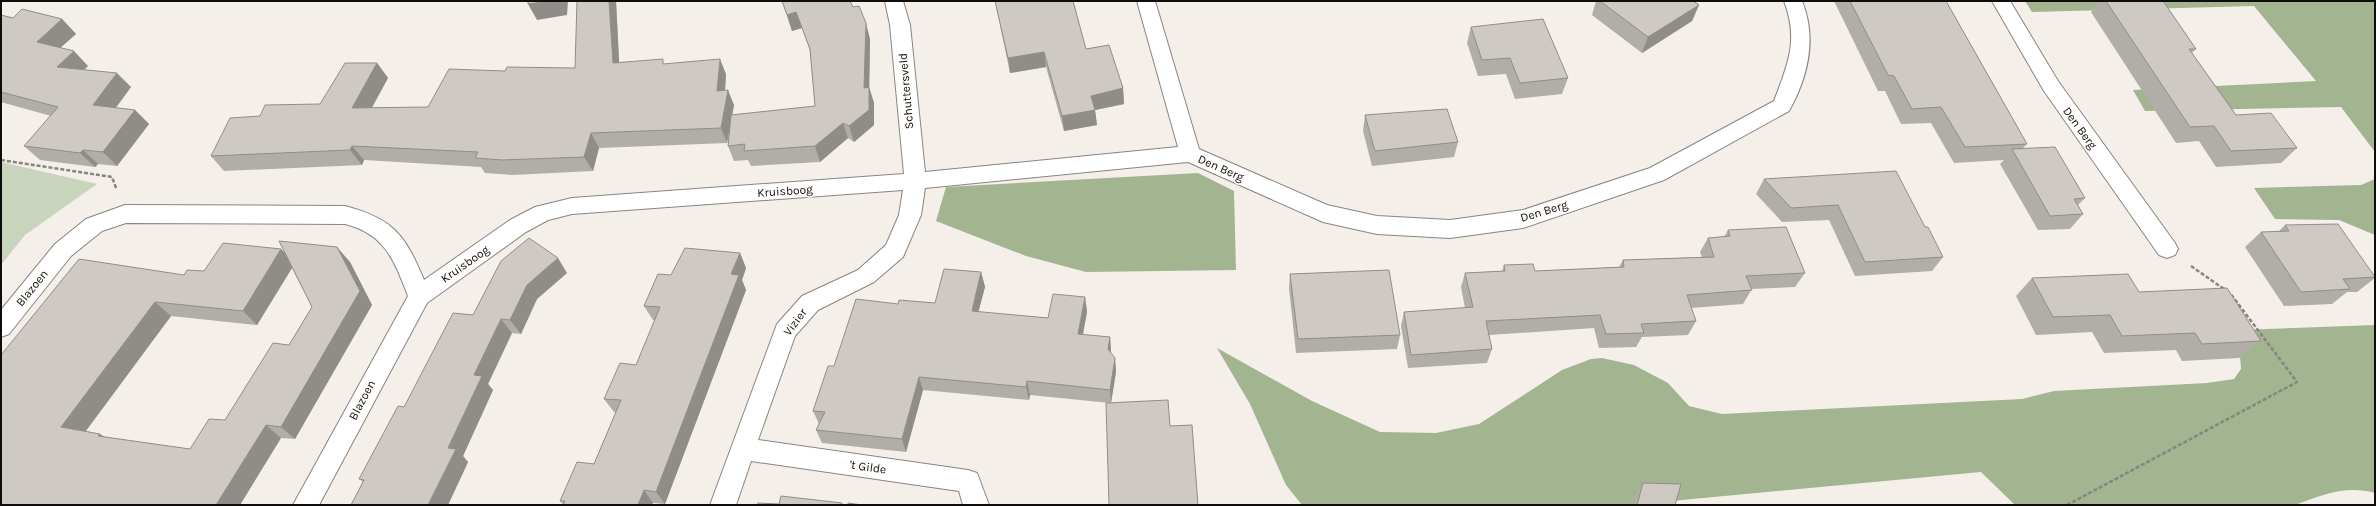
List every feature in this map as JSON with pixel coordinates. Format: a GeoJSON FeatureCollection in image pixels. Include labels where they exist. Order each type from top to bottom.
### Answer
{"type":"FeatureCollection","features":[{"type":"Feature","properties":{"kind":"street","name":"Schuttersveld"},"geometry":{"type":"LineString","coordinates":[[894,1],[900,25],[914,181]]}},
{"type":"Feature","properties":{"kind":"street","name":"Den Berg"},"geometry":{"type":"LineString","coordinates":[[1146,1],[1190,154]]}},
{"type":"Feature","properties":{"kind":"street","name":"Den Berg"},"geometry":{"type":"LineString","coordinates":[[914,181],[1190,154],[1323,213],[1376,225],[1450,229],[1523,219],[1657,174],[1782,106],[1800,58],[1800,19],[1793,1]]}},
{"type":"Feature","properties":{"kind":"street","name":"Den Berg"},"geometry":{"type":"LineString","coordinates":[[2001,1],[2051,86],[2167,249]]}},
{"type":"Feature","properties":{"kind":"street","name":"Kruisboog"},"geometry":{"type":"LineString","coordinates":[[419,296],[518,226],[543,213],[572,206],[914,181]]}},
{"type":"Feature","properties":{"kind":"street","name":"Vizier"},"geometry":{"type":"LineString","coordinates":[[723,505],[785,331],[810,303],[866,276],[895,251],[910,215],[914,181]]}},
{"type":"Feature","properties":{"kind":"street","name":"Blazoen"},"geometry":{"type":"LineString","coordinates":[[1,327],[63,250],[94,225],[125,214]]}},
{"type":"Feature","properties":{"kind":"street"},"geometry":{"type":"LineString","coordinates":[[125,214],[345,216],[365,219],[382,229],[397,248],[407,264],[419,296]]}},
{"type":"Feature","properties":{"kind":"street","name":"Blazoen"},"geometry":{"type":"LineString","coordinates":[[306,505],[419,296]]}},
{"type":"Feature","properties":{"kind":"street","name":"'t Gilde"},"geometry":{"type":"LineString","coordinates":[[743,449],[968,480],[976,505]]}},
{"type":"Feature","properties":{"kind":"path"},"geometry":{"type":"LineString","coordinates":[[1,160],[112,177],[125,214]]}},
{"type":"Feature","properties":{"kind":"path"},"geometry":{"type":"LineString","coordinates":[[2067,505],[2297,382],[2232,295],[2167,249]]}},
{"type":"Feature","properties":{"kind":"green space"},"geometry":{"type":"Polygon","coordinates":[[[2025,1],[2375,1],[2375,152],[2341,107],[2145,111],[2133,90],[2316,81],[2254,6],[2032,12],[2025,1]]]}},
{"type":"Feature","properties":{"kind":"green space"},"geometry":{"type":"Polygon","coordinates":[[[1,162],[97,184],[25,235],[1,265],[1,162]]]}},
{"type":"Feature","properties":{"kind":"green space"},"geometry":{"type":"Polygon","coordinates":[[[1198,173],[1234,191],[1236,270],[1086,272],[1026,256],[936,221],[946,187],[1198,173]]]}},
{"type":"Feature","properties":{"kind":"green space"},"geometry":{"type":"Polygon","coordinates":[[[2375,179],[2375,235],[2339,220],[2275,219],[2254,188],[2361,185],[2375,179]]]}},
{"type":"Feature","properties":{"kind":"green space"},"geometry":{"type":"Polygon","coordinates":[[[2375,325],[2375,493],[2354,490],[2334,492],[2295,505],[2015,505],[1981,472],[1629,505],[1302,505],[1286,485],[1250,404],[1217,348],[1312,401],[1380,432],[1436,433],[1479,424],[1562,370],[1591,359],[1602,358],[1634,365],[1668,383],[1689,406],[1722,414],[2022,399],[2054,391],[2207,383],[2234,379],[2241,369],[2238,330],[2375,325]]]}},
{"type":"Feature","properties":{"kind":"building"},"geometry":{"type":"Polygon","coordinates":[[[528,1],[550,1],[528,4],[528,1]]]}},
{"type":"Feature","properties":{"kind":"building"},"geometry":{"type":"Polygon","coordinates":[[[577,1],[609,1],[613,63],[663,59],[663,64],[720,59],[717,91],[728,90],[721,128],[591,133],[584,157],[502,160],[475,158],[478,152],[352,146],[350,150],[211,156],[230,118],[260,116],[265,105],[320,104],[345,63],[377,63],[352,108],[428,107],[449,69],[505,71],[507,67],[575,68],[577,1]]]}},
{"type":"Feature","properties":{"kind":"building"},"geometry":{"type":"Polygon","coordinates":[[[782,1],[850,1],[853,7],[859,6],[866,23],[864,88],[869,87],[869,110],[849,126],[843,123],[815,146],[744,151],[745,144],[728,146],[731,115],[815,106],[810,49],[796,12],[787,15],[782,1]]]}},
{"type":"Feature","properties":{"kind":"building"},"geometry":{"type":"Polygon","coordinates":[[[995,1],[1073,1],[1086,49],[1109,45],[1123,88],[1091,96],[1095,110],[1062,116],[1044,52],[1008,58],[995,1]]]}},
{"type":"Feature","properties":{"kind":"building"},"geometry":{"type":"Polygon","coordinates":[[[1600,1],[1693,1],[1699,5],[1648,37],[1600,1]]]}},
{"type":"Feature","properties":{"kind":"building"},"geometry":{"type":"Polygon","coordinates":[[[1850,1],[1946,1],[2027,144],[1965,147],[1941,107],[1912,109],[1894,76],[1888,75],[1850,1]]]}},
{"type":"Feature","properties":{"kind":"building"},"geometry":{"type":"Polygon","coordinates":[[[2106,1],[2163,1],[2196,49],[2189,49],[2236,115],[2271,113],[2297,148],[2231,151],[2214,126],[2190,127],[2106,1]]]}},
{"type":"Feature","properties":{"kind":"building"},"geometry":{"type":"Polygon","coordinates":[[[22,9],[62,19],[37,42],[74,51],[57,67],[117,73],[93,105],[135,110],[103,152],[83,150],[80,153],[24,146],[58,107],[1,92],[1,15],[13,18],[22,9]]]}},
{"type":"Feature","properties":{"kind":"building"},"geometry":{"type":"Polygon","coordinates":[[[1543,19],[1568,78],[1520,83],[1510,58],[1482,60],[1471,27],[1543,19]]]}},
{"type":"Feature","properties":{"kind":"building"},"geometry":{"type":"Polygon","coordinates":[[[1447,109],[1458,142],[1375,151],[1365,115],[1447,109]]]}},
{"type":"Feature","properties":{"kind":"building"},"geometry":{"type":"Polygon","coordinates":[[[2055,147],[2085,198],[2074,199],[2083,214],[2050,216],[2012,149],[2055,147]]]}},
{"type":"Feature","properties":{"kind":"building"},"geometry":{"type":"Polygon","coordinates":[[[1896,171],[1925,227],[1928,227],[1943,257],[1865,262],[1838,205],[1791,208],[1764,179],[1896,171]]]}},
{"type":"Feature","properties":{"kind":"building"},"geometry":{"type":"Polygon","coordinates":[[[2338,224],[2375,277],[2343,279],[2350,289],[2301,292],[2261,232],[2289,231],[2285,225],[2338,224]]]}},
{"type":"Feature","properties":{"kind":"building"},"geometry":{"type":"Polygon","coordinates":[[[1786,227],[1805,273],[1746,276],[1752,290],[1687,295],[1696,321],[1641,324],[1644,333],[1606,334],[1600,315],[1486,321],[1492,349],[1411,355],[1404,312],[1473,307],[1465,273],[1505,271],[1504,265],[1533,264],[1535,271],[1624,267],[1623,260],[1714,257],[1708,238],[1730,236],[1728,230],[1786,227]]]}},
{"type":"Feature","properties":{"kind":"building"},"geometry":{"type":"Polygon","coordinates":[[[529,238],[558,258],[527,285],[510,320],[501,319],[474,375],[482,376],[448,448],[456,449],[428,505],[351,505],[364,480],[359,479],[398,406],[404,407],[453,313],[473,315],[501,261],[529,238]]]}},
{"type":"Feature","properties":{"kind":"building"},"geometry":{"type":"Polygon","coordinates":[[[279,241],[337,247],[360,291],[281,427],[266,425],[216,505],[1,505],[1,355],[79,259],[184,275],[187,270],[204,271],[223,243],[281,249],[243,311],[155,302],[61,427],[100,434],[98,436],[190,449],[209,419],[225,420],[273,343],[289,345],[312,307],[279,241]]]}},
{"type":"Feature","properties":{"kind":"building"},"geometry":{"type":"Polygon","coordinates":[[[685,248],[740,253],[731,274],[739,275],[656,492],[644,490],[638,505],[563,505],[565,501],[560,501],[577,462],[594,464],[621,400],[604,399],[620,363],[636,365],[660,307],[644,306],[658,274],[671,275],[685,248]]]}},
{"type":"Feature","properties":{"kind":"building"},"geometry":{"type":"Polygon","coordinates":[[[944,269],[981,272],[972,311],[1048,318],[1053,294],[1085,297],[1078,334],[1110,337],[1108,349],[1115,358],[1110,390],[1027,381],[1026,387],[919,377],[902,439],[816,430],[825,412],[813,411],[828,366],[834,366],[856,299],[898,304],[899,300],[935,303],[944,269]]]}},
{"type":"Feature","properties":{"kind":"building"},"geometry":{"type":"Polygon","coordinates":[[[1389,270],[1400,335],[1298,339],[1290,274],[1389,270]]]}},
{"type":"Feature","properties":{"kind":"building"},"geometry":{"type":"Polygon","coordinates":[[[2128,274],[2139,292],[2227,288],[2261,341],[2202,344],[2195,333],[2122,336],[2110,315],[2053,317],[2032,278],[2128,274]]]}},
{"type":"Feature","properties":{"kind":"building"},"geometry":{"type":"Polygon","coordinates":[[[1168,400],[1170,426],[1192,425],[1198,505],[1109,505],[1106,403],[1168,400]]]}},
{"type":"Feature","properties":{"kind":"building"},"geometry":{"type":"Polygon","coordinates":[[[1643,483],[1681,484],[1675,505],[1637,505],[1643,483]]]}},
{"type":"Feature","properties":{"kind":"building"},"geometry":{"type":"Polygon","coordinates":[[[781,496],[842,503],[842,505],[757,505],[758,503],[779,504],[781,496]]]}},
{"type":"Feature","properties":{"kind":"building"},"geometry":{"type":"Polygon","coordinates":[[[848,503],[862,505],[848,505],[848,503]]]}}]}
